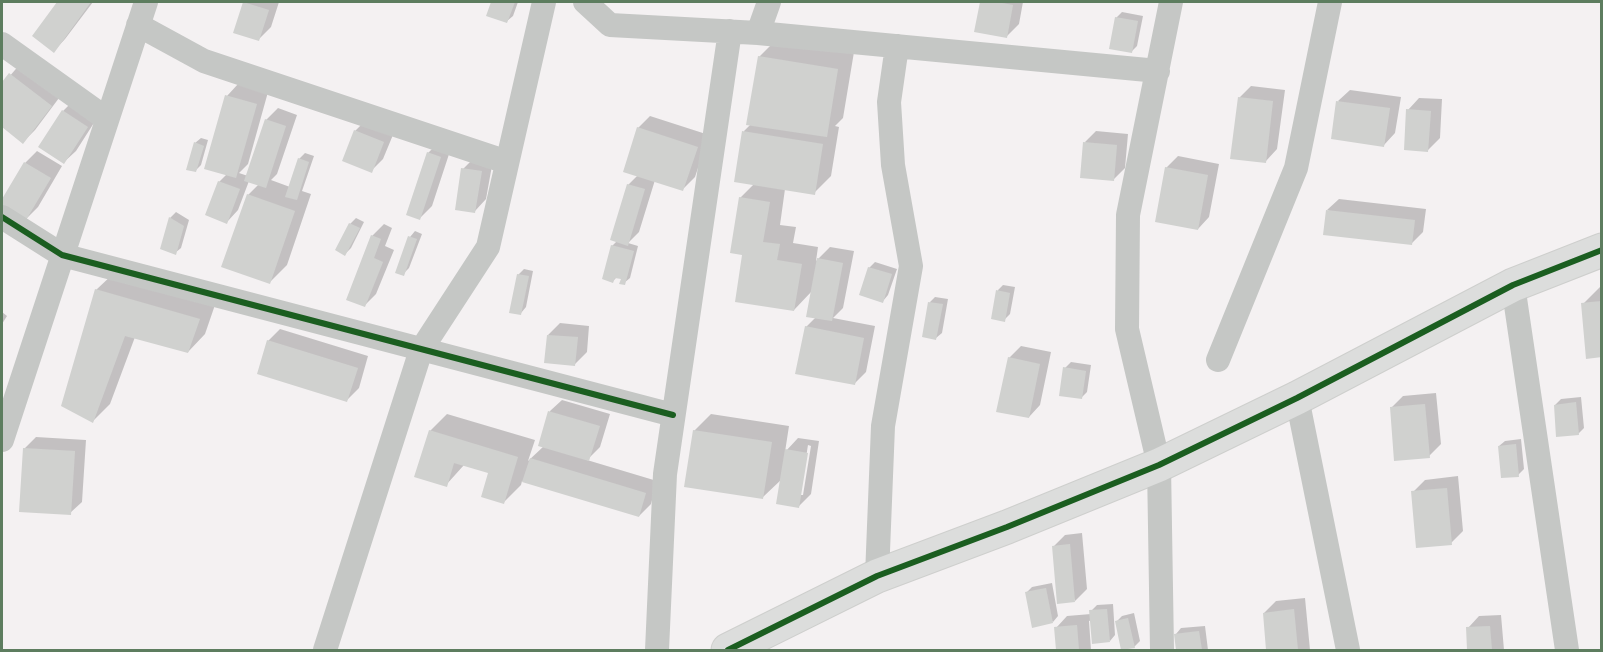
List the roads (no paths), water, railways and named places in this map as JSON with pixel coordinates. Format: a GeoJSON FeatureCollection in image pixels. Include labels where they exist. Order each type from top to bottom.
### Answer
{"type":"FeatureCollection","features":[{"type":"Feature","properties":{"kind":"street"},"geometry":{"type":"LineString","coordinates":[[2,440],[146,2]]}},
{"type":"Feature","properties":{"kind":"street"},"geometry":{"type":"LineString","coordinates":[[325,651],[421,350],[488,247],[544,2]]}},
{"type":"Feature","properties":{"kind":"street"},"geometry":{"type":"LineString","coordinates":[[585,2],[610,25],[758,33],[1158,71]]}},
{"type":"Feature","properties":{"kind":"street"},"geometry":{"type":"LineString","coordinates":[[758,33],[769,2]]}},
{"type":"Feature","properties":{"kind":"street"},"geometry":{"type":"LineString","coordinates":[[1162,651],[1159,465],[1127,329],[1128,215],[1171,2]]}},
{"type":"Feature","properties":{"kind":"street"},"geometry":{"type":"LineString","coordinates":[[1218,360],[1296,168],[1329,2]]}},
{"type":"Feature","properties":{"kind":"street"},"geometry":{"type":"LineString","coordinates":[[138,25],[204,61],[507,162]]}},
{"type":"Feature","properties":{"kind":"street"},"geometry":{"type":"LineString","coordinates":[[657,651],[665,474],[730,31]]}},
{"type":"Feature","properties":{"kind":"street"},"geometry":{"type":"LineString","coordinates":[[2,44],[107,119]]}},
{"type":"Feature","properties":{"kind":"street"},"geometry":{"type":"LineString","coordinates":[[878,576],[883,426],[910,266],[893,165],[889,102],[897,46]]}},
{"type":"Feature","properties":{"kind":"street"},"geometry":{"type":"LineString","coordinates":[[2,217],[62,255],[673,416]]}},
{"type":"Feature","properties":{"kind":"street"},"geometry":{"type":"LineString","coordinates":[[728,651],[878,576],[1007,527],[1159,465],[1297,398],[1513,285],[1602,250]]}},
{"type":"Feature","properties":{"kind":"street"},"geometry":{"type":"LineString","coordinates":[[1513,285],[1567,651]]}},
{"type":"Feature","properties":{"kind":"street"},"geometry":{"type":"LineString","coordinates":[[1297,398],[1348,651]]}}]}
